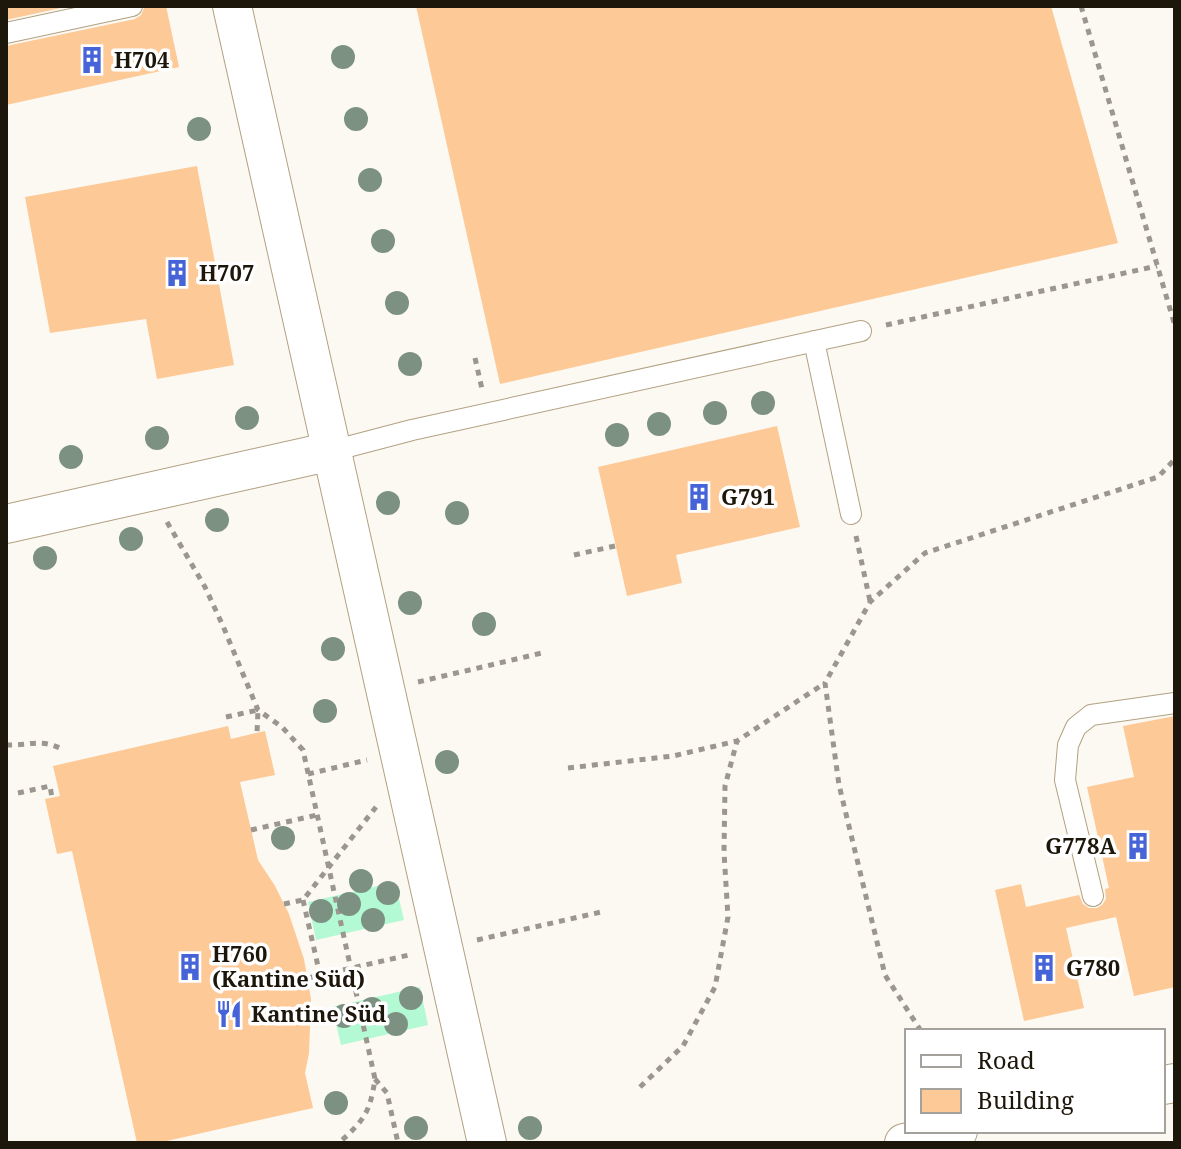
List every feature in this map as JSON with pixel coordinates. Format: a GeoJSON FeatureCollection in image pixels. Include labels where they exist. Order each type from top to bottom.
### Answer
{"type":"FeatureCollection","features":[{"type":"Feature","properties":{"kind":"street"},"geometry":{"type":"LineString","coordinates":[[232,6],[487,1143]]}},
{"type":"Feature","properties":{"kind":"street"},"geometry":{"type":"LineString","coordinates":[[6,524],[332,451]]}},
{"type":"Feature","properties":{"kind":"street"},"geometry":{"type":"LineString","coordinates":[[904,1143],[949,1133]]}},
{"type":"Feature","properties":{"kind":"lane"},"geometry":{"type":"LineString","coordinates":[[6,33],[132,6]]}},
{"type":"Feature","properties":{"kind":"lane"},"geometry":{"type":"LineString","coordinates":[[332,451],[412,430],[861,331]]}},
{"type":"Feature","properties":{"kind":"lane"},"geometry":{"type":"LineString","coordinates":[[814,341],[851,514]]}},
{"type":"Feature","properties":{"kind":"lane"},"geometry":{"type":"LineString","coordinates":[[1093,896],[1065,780],[1068,745],[1076,727],[1091,715],[1175,703]]}},
{"type":"Feature","properties":{"kind":"path"},"geometry":{"type":"LineString","coordinates":[[1081,6],[1175,326]]}},
{"type":"Feature","properties":{"kind":"path"},"geometry":{"type":"LineString","coordinates":[[861,331],[1157,266]]}},
{"type":"Feature","properties":{"kind":"path"},"geometry":{"type":"LineString","coordinates":[[568,768],[673,756],[737,741],[825,683],[870,602],[925,553],[1158,477],[1175,459]]}},
{"type":"Feature","properties":{"kind":"path"},"geometry":{"type":"LineString","coordinates":[[160,489],[167,523],[205,587],[258,710],[257,733]]}},
{"type":"Feature","properties":{"kind":"path"},"geometry":{"type":"LineString","coordinates":[[851,514],[870,602]]}},
{"type":"Feature","properties":{"kind":"path"},"geometry":{"type":"LineString","coordinates":[[574,555],[615,546]]}},
{"type":"Feature","properties":{"kind":"path"},"geometry":{"type":"LineString","coordinates":[[435,678],[542,653]]}},
{"type":"Feature","properties":{"kind":"path"},"geometry":{"type":"LineString","coordinates":[[825,683],[839,785],[885,975],[920,1029]]}},
{"type":"Feature","properties":{"kind":"path"},"geometry":{"type":"LineString","coordinates":[[226,717],[258,710],[282,727],[303,750],[375,1079],[372,1103],[360,1123],[339,1143]]}},
{"type":"Feature","properties":{"kind":"path"},"geometry":{"type":"LineString","coordinates":[[640,1087],[683,1046],[715,987],[728,917],[724,852],[725,786],[737,741]]}},
{"type":"Feature","properties":{"kind":"path"},"geometry":{"type":"LineString","coordinates":[[6,745],[37,742],[62,749]]}},
{"type":"Feature","properties":{"kind":"path"},"geometry":{"type":"LineString","coordinates":[[308,774],[402,762]]}},
{"type":"Feature","properties":{"kind":"path"},"geometry":{"type":"LineString","coordinates":[[284,904],[303,900],[402,762]]}},
{"type":"Feature","properties":{"kind":"path"},"geometry":{"type":"LineString","coordinates":[[18,793],[50,786],[52,798]]}},
{"type":"Feature","properties":{"kind":"path"},"geometry":{"type":"LineString","coordinates":[[251,830],[317,815]]}},
{"type":"Feature","properties":{"kind":"path"},"geometry":{"type":"LineString","coordinates":[[303,900],[320,975]]}},
{"type":"Feature","properties":{"kind":"path"},"geometry":{"type":"LineString","coordinates":[[491,937],[601,912]]}},
{"type":"Feature","properties":{"kind":"path"},"geometry":{"type":"LineString","coordinates":[[308,978],[443,948]]}},
{"type":"Feature","properties":{"kind":"path"},"geometry":{"type":"LineString","coordinates":[[375,1079],[387,1093],[398,1143]]}},
{"type":"Feature","properties":{"kind":"green space"},"geometry":{"type":"Polygon","coordinates":[[[395,882],[404,920],[316,940],[308,902],[395,882]]]}},
{"type":"Feature","properties":{"kind":"green space"},"geometry":{"type":"Polygon","coordinates":[[[420,987],[428,1025],[341,1045],[332,1007],[420,987]]]}},
{"type":"Feature","properties":{"kind":"building"},"geometry":{"type":"Polygon","coordinates":[[[6,6],[70,6],[6,20],[6,6]]]}},
{"type":"Feature","properties":{"kind":"building","name":"H704"},"geometry":{"type":"Polygon","coordinates":[[[145,6],[166,6],[179,67],[6,105],[6,46],[135,19],[145,6]]]}},
{"type":"Feature","properties":{"kind":"building"},"geometry":{"type":"Polygon","coordinates":[[[416,6],[1051,6],[1118,243],[500,384],[416,6]]]}},
{"type":"Feature","properties":{"kind":"building"},"geometry":{"type":"Polygon","coordinates":[[[197,166],[234,365],[157,379],[146,319],[50,333],[25,197],[197,166]]]}},
{"type":"Feature","properties":{"kind":"building","name":"G791"},"geometry":{"type":"Polygon","coordinates":[[[777,426],[800,527],[676,555],[682,583],[627,596],[598,467],[777,426]]]}},
{"type":"Feature","properties":{"kind":"building","name":"G778A"},"geometry":{"type":"Polygon","coordinates":[[[1175,716],[1175,987],[1134,996],[1116,917],[1066,928],[1084,1008],[1024,1021],[995,890],[1021,884],[1026,907],[1079,895],[1089,908],[1102,905],[1106,899],[1105,889],[1109,888],[1087,787],[1134,777],[1123,726],[1175,716]]]}},
{"type":"Feature","properties":{"kind":"building","name":"H760 (Kantine Süd)"},"geometry":{"type":"Polygon","coordinates":[[[228,726],[231,739],[265,731],[275,775],[240,782],[258,860],[289,914],[304,959],[311,999],[305,1073],[313,1108],[158,1143],[137,1143],[72,851],[57,854],[45,799],[60,796],[53,766],[228,726]]]}},
{"type":"Feature","properties":{"kind":"place","name":"H704"},"geometry":{"type":"Point","coordinates":[92,60]}},
{"type":"Feature","properties":{"kind":"place","name":"H707"},"geometry":{"type":"Point","coordinates":[177,273]}},
{"type":"Feature","properties":{"kind":"place","name":"G791"},"geometry":{"type":"Point","coordinates":[699,497]}},
{"type":"Feature","properties":{"kind":"place","name":"G778A"},"geometry":{"type":"Point","coordinates":[1138,846]}},
{"type":"Feature","properties":{"kind":"place","name":"H760 (Kantine Süd)"},"geometry":{"type":"Point","coordinates":[190,967]}},
{"type":"Feature","properties":{"kind":"place","name":"G780"},"geometry":{"type":"Point","coordinates":[1044,968]}},
{"type":"Feature","properties":{"kind":"place","name":"Kantine Süd"},"geometry":{"type":"Point","coordinates":[229,1014]}}]}
